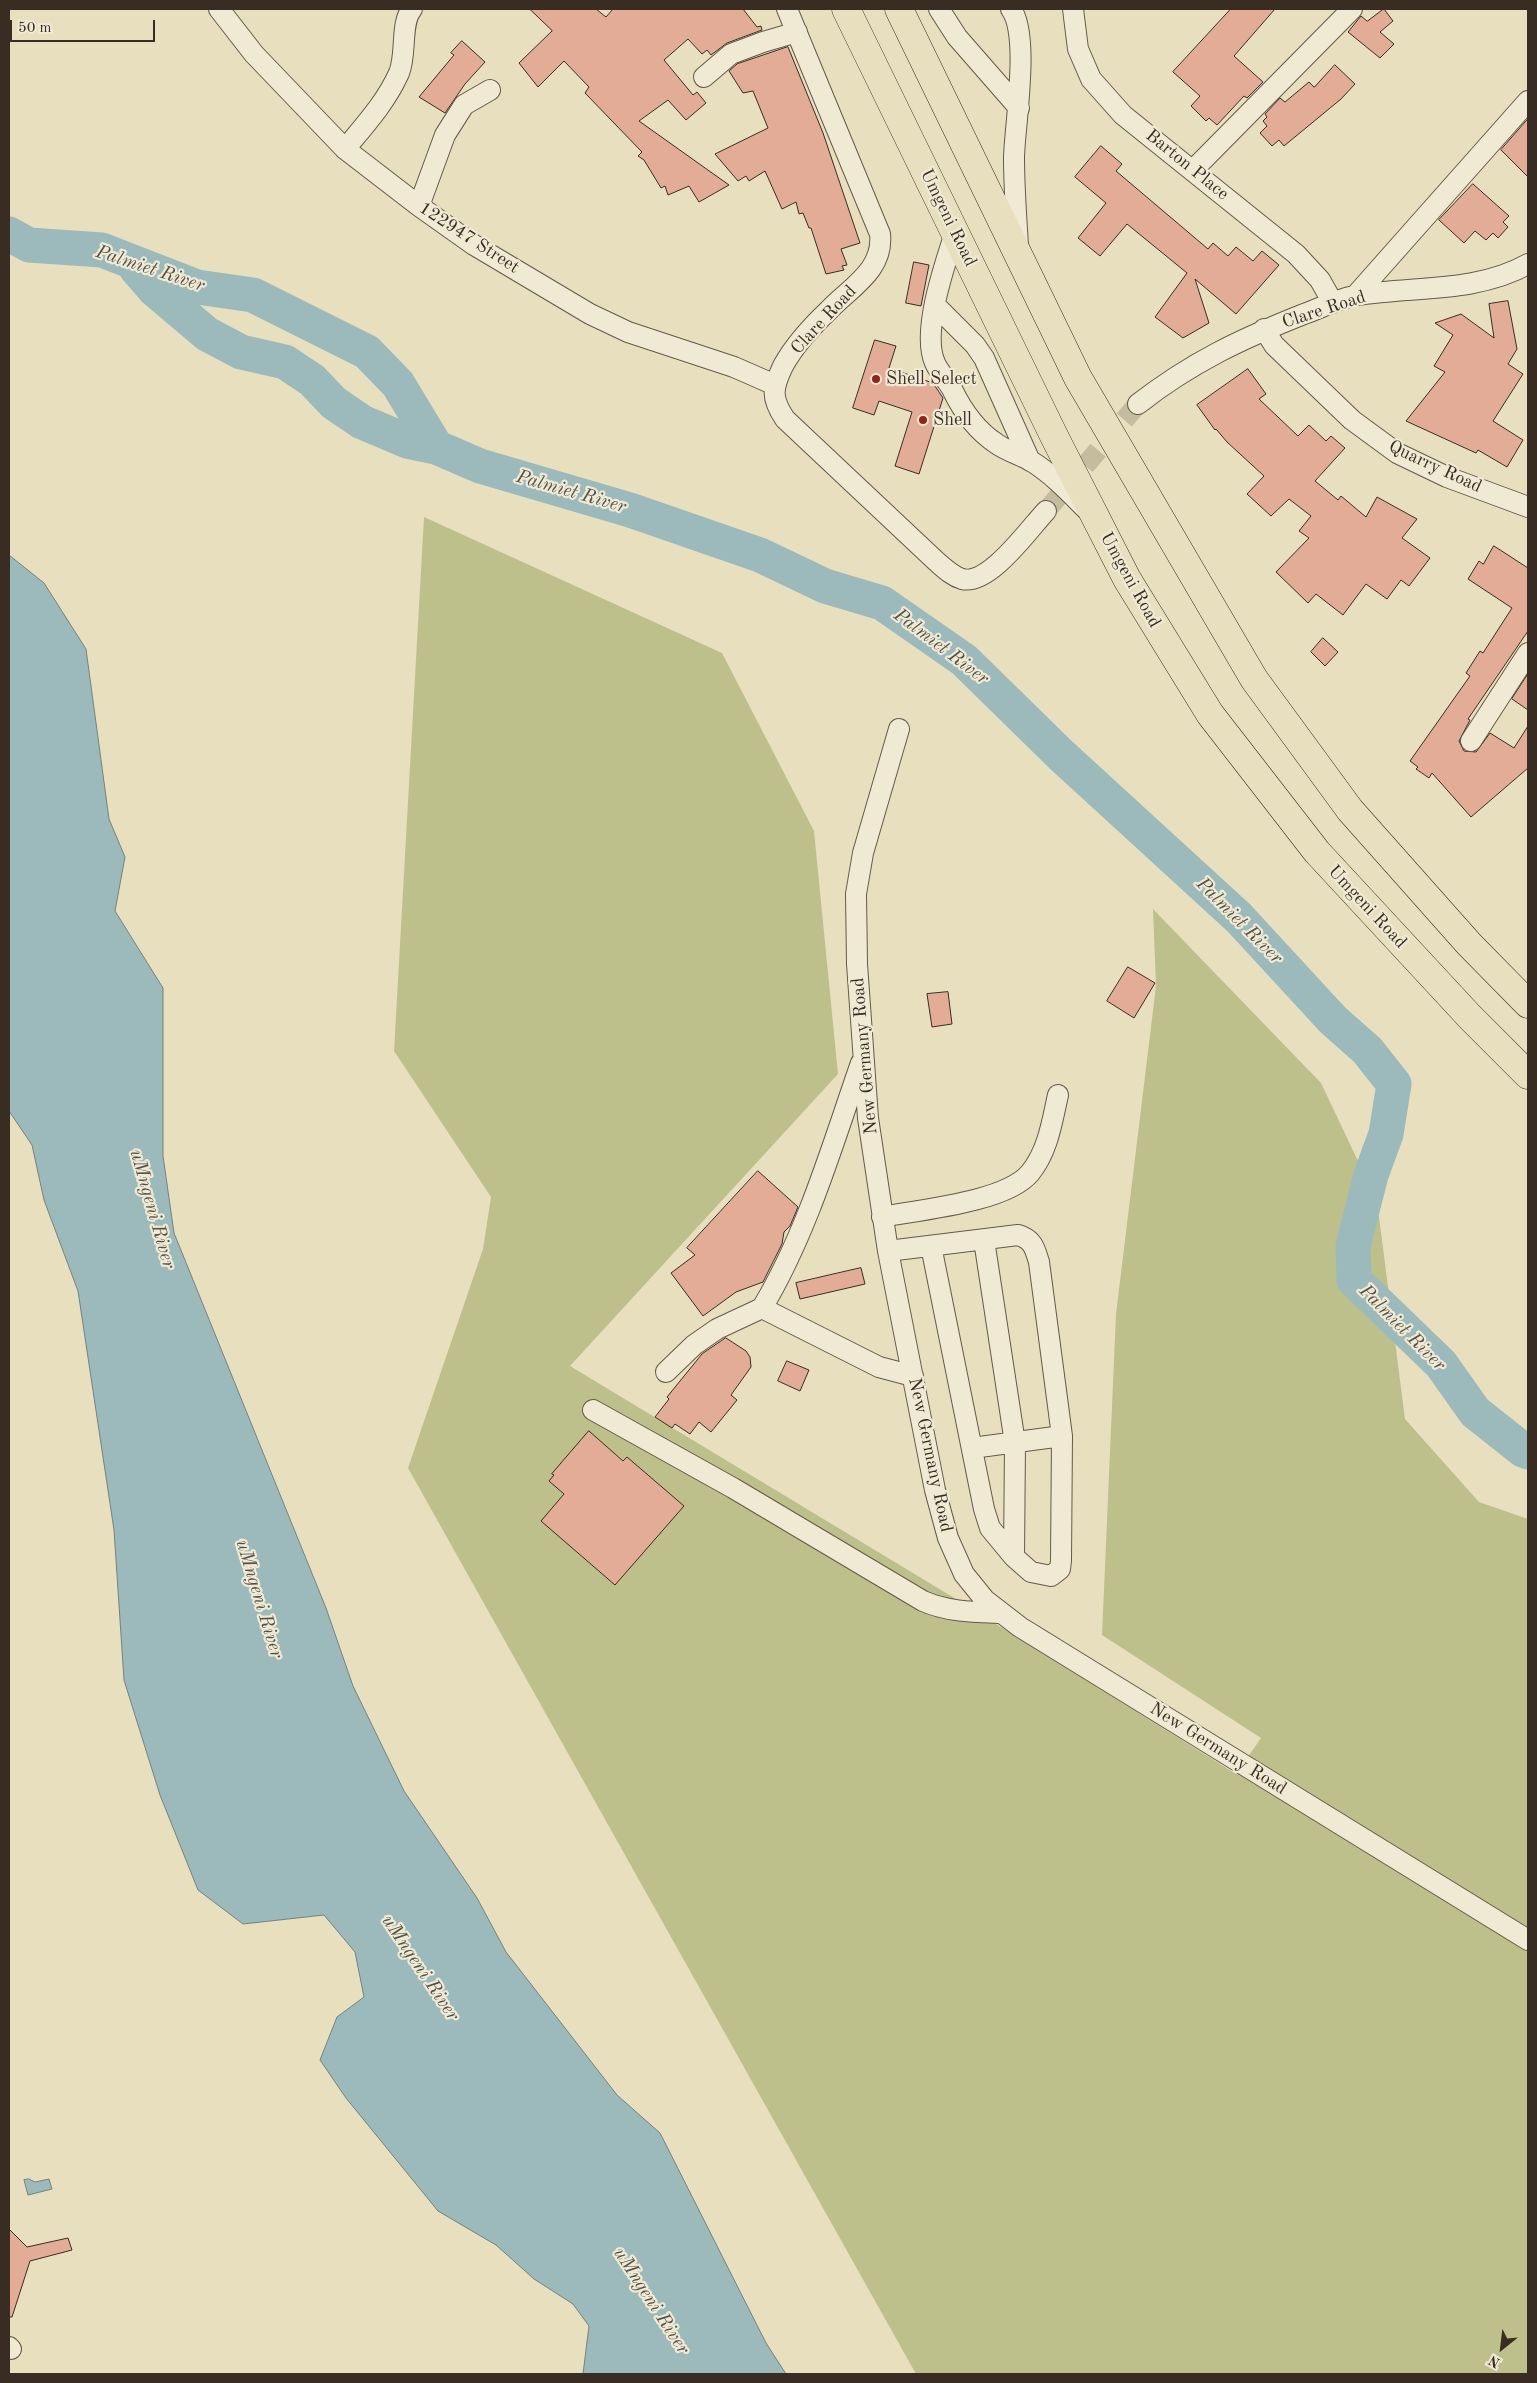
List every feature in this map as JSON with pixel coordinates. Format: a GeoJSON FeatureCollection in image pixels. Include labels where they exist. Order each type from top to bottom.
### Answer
{"type":"FeatureCollection","features":[{"type":"Feature","properties":{"kind":"highway","name":"Umgeni Road"},"geometry":{"type":"LineString","coordinates":[[846,9],[1127,579],[1210,714],[1311,844],[1470,1017],[1528,1075]]}},
{"type":"Feature","properties":{"kind":"highway"},"geometry":{"type":"LineString","coordinates":[[899,9],[1078,378],[1254,679],[1350,810],[1469,944],[1528,1004]]}},
{"type":"Feature","properties":{"kind":"street","name":"122947 Street"},"geometry":{"type":"LineString","coordinates":[[219,9],[254,54],[345,149],[419,206],[474,245],[590,314],[628,332],[734,367],[775,385]]}},
{"type":"Feature","properties":{"kind":"street"},"geometry":{"type":"LineString","coordinates":[[345,149],[385,99],[399,72],[404,55],[406,24],[412,9]]}},
{"type":"Feature","properties":{"kind":"street","name":"Clare Road"},"geometry":{"type":"LineString","coordinates":[[775,385],[793,348],[830,308],[865,277],[875,262],[881,247],[880,234],[788,9]]}},
{"type":"Feature","properties":{"kind":"street"},"geometry":{"type":"LineString","coordinates":[[939,9],[957,37],[1019,108]]}},
{"type":"Feature","properties":{"kind":"street","name":"Barton Place"},"geometry":{"type":"LineString","coordinates":[[1073,9],[1078,49],[1091,79],[1123,115],[1296,254],[1320,280],[1333,303]]}},
{"type":"Feature","properties":{"kind":"street"},"geometry":{"type":"LineString","coordinates":[[1193,170],[1352,9]]}},
{"type":"Feature","properties":{"kind":"street"},"geometry":{"type":"LineString","coordinates":[[1012,10],[1018,24],[1019,108],[1014,156],[1019,256]]}},
{"type":"Feature","properties":{"kind":"street"},"geometry":{"type":"LineString","coordinates":[[704,77],[730,54],[797,32]]}},
{"type":"Feature","properties":{"kind":"street"},"geometry":{"type":"LineString","coordinates":[[419,206],[445,135],[464,105],[490,90]]}},
{"type":"Feature","properties":{"kind":"street"},"geometry":{"type":"LineString","coordinates":[[1356,295],[1528,101]]}},
{"type":"Feature","properties":{"kind":"street"},"geometry":{"type":"LineString","coordinates":[[955,233],[934,305],[932,328],[935,363],[948,381],[959,404],[980,430],[997,445],[1030,461],[1047,472],[1095,517]]}},
{"type":"Feature","properties":{"kind":"street","name":"Clare Road"},"geometry":{"type":"LineString","coordinates":[[1138,404],[1170,379],[1199,360],[1264,329],[1333,303],[1356,295],[1449,288],[1495,277],[1528,264]]}},
{"type":"Feature","properties":{"kind":"street"},"geometry":{"type":"LineString","coordinates":[[934,305],[975,345],[984,358],[1030,461]]}},
{"type":"Feature","properties":{"kind":"street","name":"Quarry Road"},"geometry":{"type":"LineString","coordinates":[[1264,329],[1274,345],[1352,420],[1398,453],[1447,477],[1528,507]]}},
{"type":"Feature","properties":{"kind":"street"},"geometry":{"type":"LineString","coordinates":[[775,385],[775,399],[785,419],[952,575],[972,580],[983,575],[997,565],[1046,510]]}},
{"type":"Feature","properties":{"kind":"street"},"geometry":{"type":"LineString","coordinates":[[1471,741],[1528,653]]}},
{"type":"Feature","properties":{"kind":"street","name":"New Germany Road"},"geometry":{"type":"LineString","coordinates":[[899,728],[862,853],[856,894],[857,964],[868,1118],[888,1251],[935,1490],[948,1538],[964,1574],[985,1600],[1020,1627],[1528,1940]]}},
{"type":"Feature","properties":{"kind":"street"},"geometry":{"type":"LineString","coordinates":[[666,1372],[694,1345],[717,1329],[762,1308],[782,1274],[796,1242],[864,1056]]}},
{"type":"Feature","properties":{"kind":"street"},"geometry":{"type":"LineString","coordinates":[[882,1217],[1000,1193],[1021,1182],[1041,1156],[1058,1095]]}},
{"type":"Feature","properties":{"kind":"street"},"geometry":{"type":"LineString","coordinates":[[888,1251],[1018,1235],[1027,1238],[1033,1244],[1039,1262],[1062,1436],[1060,1569],[1051,1576],[1030,1572],[1014,1557],[990,1528],[984,1509],[931,1246]]}},
{"type":"Feature","properties":{"kind":"street"},"geometry":{"type":"LineString","coordinates":[[984,1240],[1015,1443],[1014,1557]]}},
{"type":"Feature","properties":{"kind":"street"},"geometry":{"type":"LineString","coordinates":[[762,1308],[879,1367],[912,1376]]}},
{"type":"Feature","properties":{"kind":"street"},"geometry":{"type":"LineString","coordinates":[[593,1410],[733,1488],[923,1601],[937,1607],[955,1610],[1002,1613]]}},
{"type":"Feature","properties":{"kind":"street"},"geometry":{"type":"LineString","coordinates":[[972,1448],[1062,1436]]}},
{"type":"Feature","properties":{"kind":"green space"},"geometry":{"type":"Polygon","coordinates":[[[424,517],[722,653],[814,831],[838,1074],[570,1366],[956,1599],[1236,1774],[1261,1738],[1102,1635],[1116,1314],[1156,986],[1153,909],[1321,1083],[1377,1201],[1405,1419],[1479,1502],[1528,1519],[1528,2374],[916,2374],[408,1468],[483,1249],[491,1197],[394,1051],[424,517]]]}},
{"type":"Feature","properties":{"kind":"water","name":"uMngeni River"},"geometry":{"type":"Polygon","coordinates":[[[9,555],[44,583],[86,649],[109,819],[125,857],[115,911],[163,988],[163,1156],[174,1233],[326,1608],[353,1686],[404,1791],[477,1898],[506,1952],[617,2095],[660,2133],[766,2343],[786,2374],[583,2374],[589,2326],[573,2304],[534,2279],[496,2245],[438,2211],[346,2098],[320,2060],[337,2017],[364,1997],[355,1952],[324,1915],[243,1924],[198,1890],[160,1795],[124,1680],[114,1530],[78,1291],[44,1200],[32,1145],[9,1111],[9,555]]]}},
{"type":"Feature","properties":{"kind":"water"},"geometry":{"type":"Polygon","coordinates":[[[29,2179],[35,2182],[49,2179],[52,2189],[28,2195],[24,2180],[29,2179]]]}},
{"type":"Feature","properties":{"kind":"building"},"geometry":{"type":"Polygon","coordinates":[[[530,9],[596,9],[606,17],[613,9],[743,9],[757,27],[761,26],[762,30],[727,43],[711,55],[707,50],[702,54],[688,39],[664,60],[693,95],[697,92],[706,103],[686,120],[668,100],[639,121],[729,185],[699,202],[689,186],[668,195],[665,186],[661,188],[644,160],[638,156],[642,152],[585,93],[589,87],[564,61],[538,87],[519,63],[552,31],[530,9]]]}},
{"type":"Feature","properties":{"kind":"building"},"geometry":{"type":"Polygon","coordinates":[[[1231,9],[1275,9],[1234,56],[1263,82],[1247,98],[1244,96],[1217,125],[1209,118],[1206,121],[1191,106],[1200,96],[1173,72],[1231,9]]]}},
{"type":"Feature","properties":{"kind":"building"},"geometry":{"type":"Polygon","coordinates":[[[1384,9],[1393,21],[1380,32],[1394,44],[1380,58],[1348,32],[1361,16],[1367,21],[1384,9]]]}},
{"type":"Feature","properties":{"kind":"building"},"geometry":{"type":"Polygon","coordinates":[[[462,41],[485,62],[465,84],[445,113],[419,97],[454,55],[451,53],[462,41]]]}},
{"type":"Feature","properties":{"kind":"building"},"geometry":{"type":"Polygon","coordinates":[[[788,47],[823,133],[860,243],[841,249],[847,265],[842,266],[844,270],[826,274],[811,228],[809,228],[803,213],[799,214],[796,202],[782,209],[765,171],[749,181],[746,176],[738,181],[715,154],[768,128],[753,91],[743,93],[729,71],[737,64],[788,47]]]}},
{"type":"Feature","properties":{"kind":"building"},"geometry":{"type":"Polygon","coordinates":[[[1335,65],[1355,84],[1341,99],[1284,146],[1279,140],[1272,146],[1260,133],[1267,126],[1263,121],[1267,117],[1265,114],[1280,98],[1285,102],[1309,82],[1314,87],[1335,65]]]}},
{"type":"Feature","properties":{"kind":"building"},"geometry":{"type":"Polygon","coordinates":[[[1528,119],[1528,177],[1501,150],[1528,119]]]}},
{"type":"Feature","properties":{"kind":"building"},"geometry":{"type":"Polygon","coordinates":[[[1101,146],[1122,164],[1116,171],[1208,249],[1213,243],[1228,256],[1236,247],[1253,261],[1262,251],[1279,265],[1236,314],[1195,279],[1209,323],[1183,338],[1155,317],[1187,273],[1127,224],[1100,256],[1078,238],[1106,203],[1075,177],[1101,146]]]}},
{"type":"Feature","properties":{"kind":"building"},"geometry":{"type":"Polygon","coordinates":[[[1473,184],[1509,216],[1503,222],[1508,227],[1498,238],[1493,233],[1486,240],[1475,231],[1464,243],[1439,220],[1473,184]]]}},
{"type":"Feature","properties":{"kind":"building"},"geometry":{"type":"Polygon","coordinates":[[[914,262],[929,265],[921,306],[906,303],[914,262]]]}},
{"type":"Feature","properties":{"kind":"building"},"geometry":{"type":"Polygon","coordinates":[[[1508,301],[1517,349],[1508,364],[1523,374],[1493,421],[1523,440],[1507,467],[1478,450],[1476,453],[1406,421],[1445,372],[1434,366],[1453,335],[1435,323],[1461,314],[1494,338],[1489,304],[1508,301]]]}},
{"type":"Feature","properties":{"kind":"building"},"geometry":{"type":"Polygon","coordinates":[[[875,340],[896,346],[889,368],[933,383],[943,398],[919,474],[895,466],[912,412],[879,401],[874,415],[853,408],[875,340]]]}},
{"type":"Feature","properties":{"kind":"building"},"geometry":{"type":"Polygon","coordinates":[[[1248,369],[1266,394],[1259,399],[1298,436],[1309,425],[1326,441],[1331,436],[1345,448],[1315,481],[1338,500],[1341,496],[1366,517],[1377,497],[1417,519],[1402,538],[1430,558],[1409,586],[1401,580],[1387,599],[1366,584],[1343,615],[1316,594],[1308,603],[1276,572],[1309,538],[1299,531],[1311,516],[1289,499],[1271,516],[1247,494],[1264,476],[1215,430],[1197,405],[1248,369]]]}},
{"type":"Feature","properties":{"kind":"building"},"geometry":{"type":"Polygon","coordinates":[[[1494,546],[1528,568],[1528,631],[1468,719],[1470,720],[1459,741],[1464,751],[1476,752],[1490,733],[1514,748],[1528,726],[1528,768],[1471,817],[1432,773],[1429,778],[1416,769],[1418,767],[1410,761],[1470,676],[1466,673],[1480,651],[1483,653],[1512,608],[1468,579],[1479,561],[1483,564],[1494,546]]]}},
{"type":"Feature","properties":{"kind":"building"},"geometry":{"type":"Polygon","coordinates":[[[1323,638],[1338,652],[1325,666],[1311,652],[1323,638]]]}},
{"type":"Feature","properties":{"kind":"building"},"geometry":{"type":"Polygon","coordinates":[[[1528,674],[1528,710],[1512,699],[1528,674]]]}},
{"type":"Feature","properties":{"kind":"building"},"geometry":{"type":"Polygon","coordinates":[[[1128,967],[1155,983],[1134,1018],[1107,1001],[1128,967]]]}},
{"type":"Feature","properties":{"kind":"building"},"geometry":{"type":"Polygon","coordinates":[[[948,992],[952,1024],[932,1027],[927,994],[948,992]]]}},
{"type":"Feature","properties":{"kind":"building"},"geometry":{"type":"Polygon","coordinates":[[[758,1171],[798,1207],[790,1226],[784,1232],[782,1244],[763,1282],[736,1292],[703,1316],[671,1273],[695,1255],[687,1248],[758,1171]]]}},
{"type":"Feature","properties":{"kind":"building"},"geometry":{"type":"Polygon","coordinates":[[[861,1268],[865,1284],[800,1299],[796,1283],[861,1268]]]}},
{"type":"Feature","properties":{"kind":"building"},"geometry":{"type":"Polygon","coordinates":[[[726,1338],[746,1351],[750,1357],[751,1367],[731,1395],[737,1400],[711,1432],[699,1422],[690,1434],[675,1424],[672,1428],[655,1417],[669,1399],[667,1397],[702,1354],[726,1338]]]}},
{"type":"Feature","properties":{"kind":"building"},"geometry":{"type":"Polygon","coordinates":[[[787,1361],[809,1370],[800,1391],[778,1381],[787,1361]]]}},
{"type":"Feature","properties":{"kind":"building"},"geometry":{"type":"Polygon","coordinates":[[[589,1431],[623,1461],[627,1457],[684,1506],[615,1585],[541,1521],[564,1494],[549,1481],[554,1475],[552,1474],[589,1431]]]}},
{"type":"Feature","properties":{"kind":"building"},"geometry":{"type":"Polygon","coordinates":[[[9,2229],[27,2247],[68,2238],[72,2250],[30,2261],[12,2317],[9,2317],[9,2229]]]}},
{"type":"Feature","properties":{"kind":"waterway","name":"Palmiet River"},"geometry":{"type":"LineString","coordinates":[[9,234],[29,245],[102,250],[197,287],[253,295],[367,352],[398,384],[436,447],[480,466],[630,510],[760,555],[825,586],[882,603],[964,660],[1061,755],[1239,918],[1333,1020],[1367,1050],[1394,1084],[1386,1134],[1371,1175],[1353,1246],[1354,1280],[1441,1364],[1475,1412],[1528,1452]]}},
{"type":"Feature","properties":{"kind":"waterway"},"geometry":{"type":"LineString","coordinates":[[136,268],[155,290],[207,334],[241,352],[285,362],[312,380],[334,403],[362,422],[407,441],[436,447]]}},
{"type":"Feature","properties":{"kind":"tunnel"},"geometry":{"type":"LineString","coordinates":[[1046,511],[1138,404]]}},
{"type":"Feature","properties":{"kind":"place","name":"Shell Select"},"geometry":{"type":"Point","coordinates":[876,379]}},
{"type":"Feature","properties":{"kind":"place","name":"Shell"},"geometry":{"type":"Point","coordinates":[923,420]}}]}
